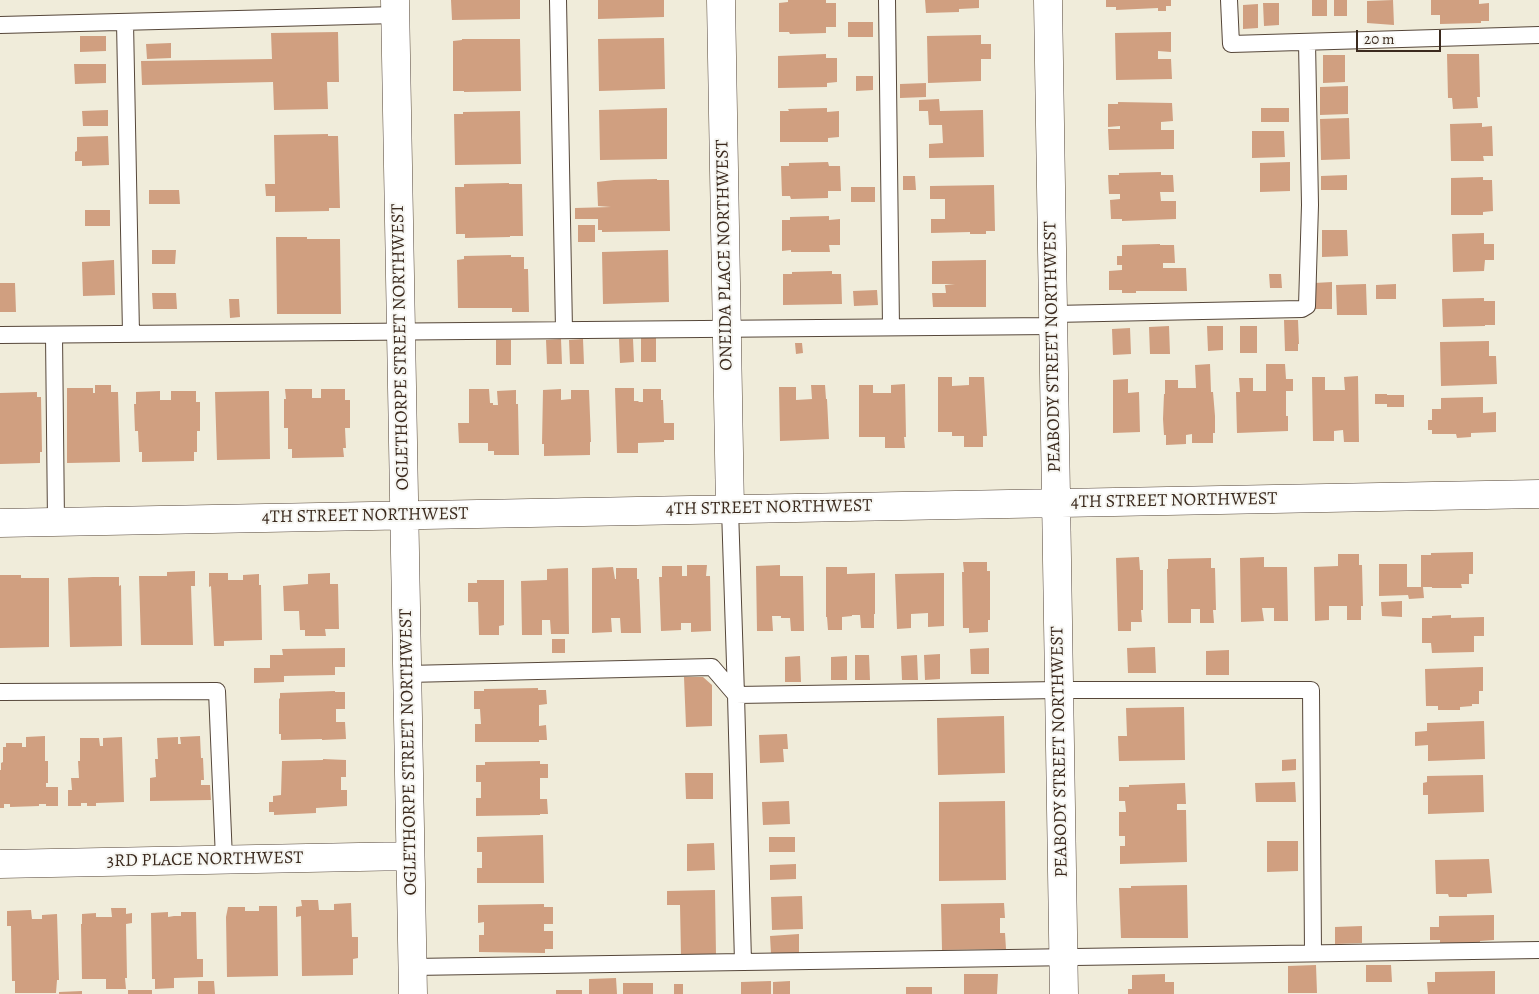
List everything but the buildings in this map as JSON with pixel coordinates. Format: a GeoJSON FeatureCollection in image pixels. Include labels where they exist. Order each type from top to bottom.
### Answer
{"type":"FeatureCollection","features":[{"type":"Feature","properties":{"kind":"street","name":"ONEIDA PLACE NORTHWEST"},"geometry":{"type":"LineString","coordinates":[[721,0],[730,509]]}},
{"type":"Feature","properties":{"kind":"street","name":"PEABODY STREET NORTHWEST"},"geometry":{"type":"LineString","coordinates":[[1048,0],[1064,994]]}},
{"type":"Feature","properties":{"kind":"street","name":"OGLETHORPE STREET NORTHWEST"},"geometry":{"type":"LineString","coordinates":[[396,8],[413,994]]}},
{"type":"Feature","properties":{"kind":"street","name":"4TH STREET NORTHWEST"},"geometry":{"type":"LineString","coordinates":[[0,522],[1539,494]]}},
{"type":"Feature","properties":{"kind":"street","name":"3RD PLACE NORTHWEST"},"geometry":{"type":"LineString","coordinates":[[0,864],[410,856]]}},
{"type":"Feature","properties":{"kind":"lane"},"geometry":{"type":"LineString","coordinates":[[558,0],[564,330]]}},
{"type":"Feature","properties":{"kind":"lane"},"geometry":{"type":"LineString","coordinates":[[887,0],[891,327]]}},
{"type":"Feature","properties":{"kind":"lane"},"geometry":{"type":"LineString","coordinates":[[1229,0],[1231,44],[1539,35]]}},
{"type":"Feature","properties":{"kind":"lane"},"geometry":{"type":"LineString","coordinates":[[0,25],[125,22],[396,8]]}},
{"type":"Feature","properties":{"kind":"lane"},"geometry":{"type":"LineString","coordinates":[[125,22],[130,334]]}},
{"type":"Feature","properties":{"kind":"lane"},"geometry":{"type":"LineString","coordinates":[[0,335],[891,327],[1302,309],[1307,306],[1310,205],[1308,42]]}},
{"type":"Feature","properties":{"kind":"lane"},"geometry":{"type":"LineString","coordinates":[[54,334],[56,522]]}},
{"type":"Feature","properties":{"kind":"lane"},"geometry":{"type":"LineString","coordinates":[[730,509],[743,962]]}},
{"type":"Feature","properties":{"kind":"lane"},"geometry":{"type":"LineString","coordinates":[[407,674],[712,667],[736,695]]}},
{"type":"Feature","properties":{"kind":"lane"},"geometry":{"type":"LineString","coordinates":[[736,695],[1059,690],[1311,690],[1314,953]]}},
{"type":"Feature","properties":{"kind":"lane"},"geometry":{"type":"LineString","coordinates":[[0,692],[217,691],[224,859]]}},
{"type":"Feature","properties":{"kind":"lane"},"geometry":{"type":"LineString","coordinates":[[412,967],[1539,950]]}}]}
